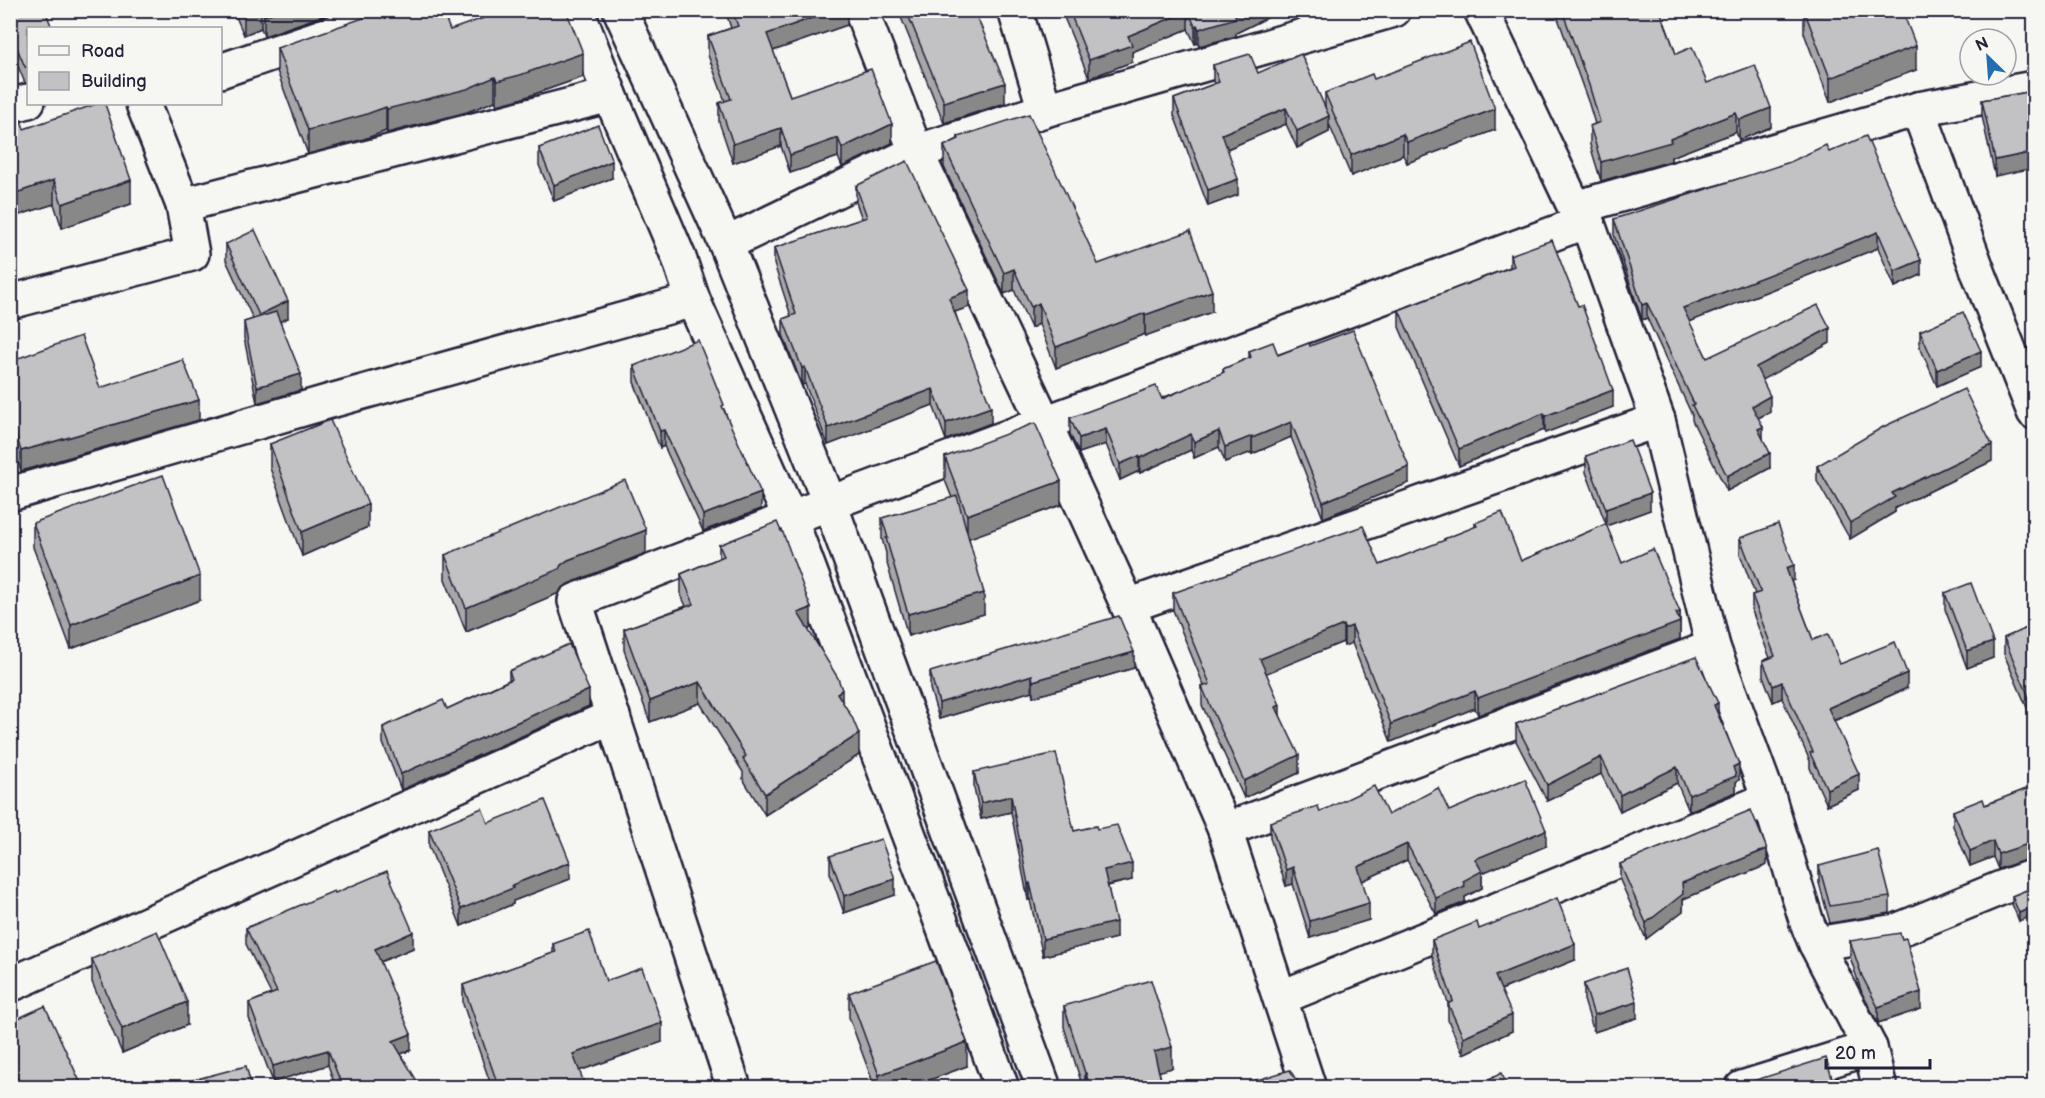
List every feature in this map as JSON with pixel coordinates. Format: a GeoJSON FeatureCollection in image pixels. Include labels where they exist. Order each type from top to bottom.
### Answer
{"type":"FeatureCollection","features":[{"type":"Feature","properties":{"kind":"street"},"geometry":{"type":"LineString","coordinates":[[222,70],[399,10]]}},
{"type":"Feature","properties":{"kind":"street"},"geometry":{"type":"LineString","coordinates":[[577,10],[609,95],[679,258],[693,300],[790,518],[1002,1088]]}},
{"type":"Feature","properties":{"kind":"street"},"geometry":{"type":"LineString","coordinates":[[620,10],[726,244],[830,504],[1044,1088]]}},
{"type":"Feature","properties":{"kind":"street"},"geometry":{"type":"LineString","coordinates":[[861,10],[916,152],[1045,424],[1128,606],[1225,830],[1309,1088]]}},
{"type":"Feature","properties":{"kind":"street"},"geometry":{"type":"LineString","coordinates":[[1015,10],[1045,110]]}},
{"type":"Feature","properties":{"kind":"street"},"geometry":{"type":"LineString","coordinates":[[726,244],[916,152],[1045,110],[1394,10]]}},
{"type":"Feature","properties":{"kind":"street"},"geometry":{"type":"LineString","coordinates":[[1481,10],[1581,215],[1658,420],[1713,647],[1769,799],[1816,944],[1870,1048],[1880,1088]]}},
{"type":"Feature","properties":{"kind":"street"},"geometry":{"type":"LineString","coordinates":[[734,1088],[575,601],[790,518],[1045,424],[1581,215],[1918,109],[2034,88]]}},
{"type":"Feature","properties":{"kind":"street"},"geometry":{"type":"LineString","coordinates":[[183,205],[609,95]]}},
{"type":"Feature","properties":{"kind":"street"},"geometry":{"type":"LineString","coordinates":[[10,106],[27,101]]}},
{"type":"Feature","properties":{"kind":"street"},"geometry":{"type":"LineString","coordinates":[[10,302],[192,254],[183,205],[143,105]]}},
{"type":"Feature","properties":{"kind":"street"},"geometry":{"type":"LineString","coordinates":[[1918,109],[1979,274],[2034,412]]}},
{"type":"Feature","properties":{"kind":"street"},"geometry":{"type":"LineString","coordinates":[[10,494],[327,402],[693,300]]}},
{"type":"Feature","properties":{"kind":"street"},"geometry":{"type":"LineString","coordinates":[[1128,606],[1658,420]]}},
{"type":"Feature","properties":{"kind":"street"},"geometry":{"type":"LineString","coordinates":[[1225,830],[1713,647]]}},
{"type":"Feature","properties":{"kind":"street"},"geometry":{"type":"LineString","coordinates":[[10,985],[612,716]]}},
{"type":"Feature","properties":{"kind":"street"},"geometry":{"type":"LineString","coordinates":[[1280,998],[1769,799]]}},
{"type":"Feature","properties":{"kind":"street"},"geometry":{"type":"LineString","coordinates":[[1816,944],[1896,931],[2034,876]]}},
{"type":"Feature","properties":{"kind":"street"},"geometry":{"type":"LineString","coordinates":[[1742,1088],[1870,1048]]}},
{"type":"Feature","properties":{"kind":"building"},"geometry":{"type":"Polygon","coordinates":[[[10,10],[45,10],[52,27],[27,27],[27,67],[25,67],[10,31],[10,10]]]}},
{"type":"Feature","properties":{"kind":"building"},"geometry":{"type":"Polygon","coordinates":[[[242,10],[254,10],[244,15],[242,10]]]}},
{"type":"Feature","properties":{"kind":"building"},"geometry":{"type":"Polygon","coordinates":[[[262,10],[279,10],[264,16],[262,10]]]}},
{"type":"Feature","properties":{"kind":"building"},"geometry":{"type":"Polygon","coordinates":[[[386,10],[442,10],[450,30],[506,10],[566,10],[583,53],[520,75],[497,81],[495,77],[467,89],[387,109],[386,107],[308,130],[277,48],[386,10]]]}},
{"type":"Feature","properties":{"kind":"building"},"geometry":{"type":"Polygon","coordinates":[[[732,10],[834,10],[767,34],[790,96],[871,69],[892,124],[842,148],[838,138],[790,155],[781,128],[733,144],[719,103],[731,99],[708,36],[738,26],[732,10]]]}},
{"type":"Feature","properties":{"kind":"building"},"geometry":{"type":"Polygon","coordinates":[[[906,10],[974,10],[1005,83],[944,102],[906,10]]]}},
{"type":"Feature","properties":{"kind":"building"},"geometry":{"type":"Polygon","coordinates":[[[1069,10],[1245,10],[1235,15],[1236,18],[1199,29],[1197,25],[1195,26],[1188,11],[1128,36],[1132,45],[1089,60],[1069,10]]]}},
{"type":"Feature","properties":{"kind":"building"},"geometry":{"type":"Polygon","coordinates":[[[1562,10],[1660,10],[1676,54],[1692,47],[1707,83],[1755,65],[1771,108],[1739,120],[1736,113],[1670,139],[1671,142],[1601,162],[1590,126],[1600,122],[1562,10]]]}},
{"type":"Feature","properties":{"kind":"building"},"geometry":{"type":"Polygon","coordinates":[[[1804,10],[1902,10],[1916,46],[1830,78],[1804,10]]]}},
{"type":"Feature","properties":{"kind":"building"},"geometry":{"type":"Polygon","coordinates":[[[1470,42],[1495,109],[1407,142],[1403,134],[1351,155],[1325,93],[1372,74],[1374,79],[1470,42]]]}},
{"type":"Feature","properties":{"kind":"building"},"geometry":{"type":"Polygon","coordinates":[[[1250,54],[1258,73],[1301,54],[1329,116],[1297,131],[1286,108],[1222,134],[1238,179],[1208,190],[1174,99],[1219,82],[1213,65],[1250,54]]]}},
{"type":"Feature","properties":{"kind":"building"},"geometry":{"type":"Polygon","coordinates":[[[2034,91],[2034,152],[1995,160],[1982,100],[2034,91]]]}},
{"type":"Feature","properties":{"kind":"building"},"geometry":{"type":"Polygon","coordinates":[[[93,105],[105,105],[131,180],[62,204],[54,180],[10,195],[10,123],[21,120],[24,129],[93,105]]]}},
{"type":"Feature","properties":{"kind":"building"},"geometry":{"type":"Polygon","coordinates":[[[1029,114],[1098,264],[1190,231],[1212,291],[1145,315],[1145,313],[1056,347],[1039,303],[1031,307],[1014,269],[1004,273],[944,146],[959,139],[958,137],[1029,114]]]}},
{"type":"Feature","properties":{"kind":"building"},"geometry":{"type":"Polygon","coordinates":[[[598,125],[612,161],[554,185],[539,148],[598,125]]]}},
{"type":"Feature","properties":{"kind":"building"},"geometry":{"type":"Polygon","coordinates":[[[1866,136],[1921,260],[1895,271],[1878,232],[1683,308],[1707,358],[1818,305],[1830,328],[1756,367],[1770,396],[1752,406],[1763,427],[1758,429],[1770,453],[1727,476],[1692,405],[1694,404],[1647,303],[1642,305],[1614,219],[1790,162],[1826,145],[1829,152],[1866,136]]]}},
{"type":"Feature","properties":{"kind":"building"},"geometry":{"type":"Polygon","coordinates":[[[907,161],[969,290],[949,298],[991,407],[946,423],[933,389],[828,428],[805,367],[802,368],[783,319],[796,314],[774,248],[867,217],[856,186],[907,161]]]}},
{"type":"Feature","properties":{"kind":"building"},"geometry":{"type":"Polygon","coordinates":[[[255,230],[288,301],[259,315],[226,244],[255,230]]]}},
{"type":"Feature","properties":{"kind":"building"},"geometry":{"type":"Polygon","coordinates":[[[1552,240],[1578,306],[1582,305],[1613,390],[1545,416],[1544,413],[1459,449],[1399,310],[1514,266],[1510,255],[1552,240]]]}},
{"type":"Feature","properties":{"kind":"building"},"geometry":{"type":"Polygon","coordinates":[[[276,312],[301,374],[257,387],[244,322],[276,312]]]}},
{"type":"Feature","properties":{"kind":"building"},"geometry":{"type":"Polygon","coordinates":[[[1963,312],[1981,351],[1937,370],[1920,331],[1963,312]]]}},
{"type":"Feature","properties":{"kind":"building"},"geometry":{"type":"Polygon","coordinates":[[[1353,330],[1409,467],[1323,502],[1291,422],[1225,447],[1219,431],[1194,442],[1191,434],[1140,458],[1139,456],[1120,464],[1106,429],[1079,438],[1070,418],[1156,386],[1162,399],[1224,372],[1223,369],[1251,357],[1249,351],[1273,342],[1278,355],[1353,330]]]}},
{"type":"Feature","properties":{"kind":"building"},"geometry":{"type":"Polygon","coordinates":[[[81,336],[100,388],[183,360],[199,400],[21,451],[16,435],[10,436],[10,361],[81,336]]]}},
{"type":"Feature","properties":{"kind":"building"},"geometry":{"type":"Polygon","coordinates":[[[698,340],[724,405],[722,406],[761,493],[703,515],[664,430],[660,431],[634,366],[698,340]]]}},
{"type":"Feature","properties":{"kind":"building"},"geometry":{"type":"Polygon","coordinates":[[[1964,389],[1992,445],[1892,493],[1895,497],[1850,523],[1817,466],[1883,427],[1964,389]]]}},
{"type":"Feature","properties":{"kind":"building"},"geometry":{"type":"Polygon","coordinates":[[[330,420],[368,504],[302,532],[270,444],[330,420]]]}},
{"type":"Feature","properties":{"kind":"building"},"geometry":{"type":"Polygon","coordinates":[[[1035,423],[1061,481],[967,515],[945,457],[1035,423]]]}},
{"type":"Feature","properties":{"kind":"building"},"geometry":{"type":"Polygon","coordinates":[[[1630,440],[1650,493],[1606,509],[1586,456],[1630,440]]]}},
{"type":"Feature","properties":{"kind":"building"},"geometry":{"type":"Polygon","coordinates":[[[163,475],[200,576],[71,625],[33,523],[163,475]]]}},
{"type":"Feature","properties":{"kind":"building"},"geometry":{"type":"Polygon","coordinates":[[[625,480],[646,530],[568,560],[559,569],[466,608],[445,555],[625,480]]]}},
{"type":"Feature","properties":{"kind":"building"},"geometry":{"type":"Polygon","coordinates":[[[957,496],[984,593],[908,614],[882,518],[957,496]]]}},
{"type":"Feature","properties":{"kind":"building"},"geometry":{"type":"Polygon","coordinates":[[[1502,512],[1521,561],[1606,524],[1622,563],[1653,549],[1680,612],[1676,613],[1680,622],[1478,698],[1475,691],[1391,724],[1352,626],[1344,629],[1343,625],[1260,659],[1280,705],[1276,707],[1299,755],[1244,781],[1202,687],[1210,684],[1173,593],[1363,526],[1380,565],[1445,540],[1477,526],[1475,523],[1502,512]]]}},
{"type":"Feature","properties":{"kind":"building"},"geometry":{"type":"Polygon","coordinates":[[[777,522],[811,608],[798,613],[838,678],[842,690],[837,693],[852,717],[859,734],[765,794],[743,759],[746,756],[700,682],[650,701],[624,629],[694,604],[681,574],[724,556],[719,545],[777,522]]]}},
{"type":"Feature","properties":{"kind":"building"},"geometry":{"type":"Polygon","coordinates":[[[1778,524],[1794,565],[1786,568],[1813,640],[1828,634],[1840,664],[1895,642],[1907,673],[1828,708],[1859,774],[1827,789],[1782,682],[1773,686],[1763,661],[1775,656],[1752,595],[1761,592],[1740,538],[1778,524]]]}},
{"type":"Feature","properties":{"kind":"building"},"geometry":{"type":"Polygon","coordinates":[[[1971,583],[1993,642],[1967,651],[1945,593],[1971,583]]]}},
{"type":"Feature","properties":{"kind":"building"},"geometry":{"type":"Polygon","coordinates":[[[1119,616],[1134,652],[1033,681],[1032,675],[939,703],[930,672],[1119,616]]]}},
{"type":"Feature","properties":{"kind":"building"},"geometry":{"type":"Polygon","coordinates":[[[2034,625],[2034,709],[2004,638],[2034,625]]]}},
{"type":"Feature","properties":{"kind":"building"},"geometry":{"type":"Polygon","coordinates":[[[569,644],[589,690],[401,774],[383,727],[443,700],[447,709],[512,679],[509,671],[569,644]]]}},
{"type":"Feature","properties":{"kind":"building"},"geometry":{"type":"Polygon","coordinates":[[[1696,657],[1718,703],[1714,705],[1739,764],[1733,767],[1736,776],[1689,795],[1677,767],[1620,795],[1601,757],[1547,785],[1516,724],[1696,657]]]}},
{"type":"Feature","properties":{"kind":"building"},"geometry":{"type":"Polygon","coordinates":[[[1056,753],[1074,831],[1096,826],[1097,829],[1117,825],[1132,863],[1104,870],[1116,922],[1043,939],[1030,883],[1028,884],[1011,796],[981,803],[974,772],[1056,753]]]}},
{"type":"Feature","properties":{"kind":"building"},"geometry":{"type":"Polygon","coordinates":[[[1525,779],[1546,830],[1475,859],[1482,871],[1463,881],[1465,886],[1436,898],[1407,844],[1358,867],[1369,903],[1310,921],[1293,867],[1286,870],[1270,822],[1318,806],[1320,812],[1374,786],[1388,815],[1438,788],[1449,811],[1525,779]]]}},
{"type":"Feature","properties":{"kind":"building"},"geometry":{"type":"Polygon","coordinates":[[[2034,786],[2034,836],[2029,838],[2031,843],[1998,854],[1993,841],[1970,851],[1953,811],[1983,799],[1985,805],[2034,786]]]}},
{"type":"Feature","properties":{"kind":"building"},"geometry":{"type":"Polygon","coordinates":[[[545,800],[570,862],[512,885],[513,888],[461,909],[429,830],[482,808],[488,823],[545,800]]]}},
{"type":"Feature","properties":{"kind":"building"},"geometry":{"type":"Polygon","coordinates":[[[1751,810],[1767,849],[1682,883],[1683,894],[1646,923],[1620,864],[1751,810]]]}},
{"type":"Feature","properties":{"kind":"building"},"geometry":{"type":"Polygon","coordinates":[[[881,839],[895,879],[844,896],[830,856],[881,839]]]}},
{"type":"Feature","properties":{"kind":"building"},"geometry":{"type":"Polygon","coordinates":[[[1878,850],[1890,897],[1830,906],[1819,866],[1878,850]]]}},
{"type":"Feature","properties":{"kind":"building"},"geometry":{"type":"Polygon","coordinates":[[[387,871],[413,932],[375,949],[411,1034],[393,1041],[417,1081],[397,1088],[343,1088],[328,1050],[273,1066],[249,1003],[277,992],[246,928],[387,871]]]}},
{"type":"Feature","properties":{"kind":"building"},"geometry":{"type":"Polygon","coordinates":[[[2034,887],[2034,906],[2019,913],[2012,896],[2034,887]]]}},
{"type":"Feature","properties":{"kind":"building"},"geometry":{"type":"Polygon","coordinates":[[[1557,898],[1575,944],[1495,976],[1512,1015],[1463,1037],[1448,1004],[1453,1001],[1432,940],[1477,922],[1479,929],[1557,898]]]}},
{"type":"Feature","properties":{"kind":"building"},"geometry":{"type":"Polygon","coordinates":[[[10,923],[16,935],[10,937],[10,923]]]}},
{"type":"Feature","properties":{"kind":"building"},"geometry":{"type":"Polygon","coordinates":[[[157,931],[187,1002],[122,1029],[92,959],[157,931]]]}},
{"type":"Feature","properties":{"kind":"building"},"geometry":{"type":"Polygon","coordinates":[[[589,931],[606,981],[642,968],[662,1023],[573,1054],[586,1088],[499,1088],[463,985],[556,952],[553,944],[589,931]]]}},
{"type":"Feature","properties":{"kind":"building"},"geometry":{"type":"Polygon","coordinates":[[[1900,933],[1902,939],[1906,938],[1921,992],[1878,1007],[1862,976],[1850,941],[1900,933]]]}},
{"type":"Feature","properties":{"kind":"building"},"geometry":{"type":"Polygon","coordinates":[[[936,961],[967,1042],[879,1075],[849,993],[936,961]]]}},
{"type":"Feature","properties":{"kind":"building"},"geometry":{"type":"Polygon","coordinates":[[[1627,968],[1637,1002],[1594,1015],[1584,984],[1627,968]]]}},
{"type":"Feature","properties":{"kind":"building"},"geometry":{"type":"Polygon","coordinates":[[[1151,980],[1172,1047],[1154,1052],[1163,1088],[1090,1088],[1064,1006],[1151,980]]]}},
{"type":"Feature","properties":{"kind":"building"},"geometry":{"type":"Polygon","coordinates":[[[45,1006],[82,1086],[78,1088],[22,1088],[10,1064],[10,1022],[45,1006]]]}},
{"type":"Feature","properties":{"kind":"building"},"geometry":{"type":"Polygon","coordinates":[[[1826,1058],[1835,1088],[1740,1088],[1740,1085],[1826,1058]]]}},
{"type":"Feature","properties":{"kind":"building"},"geometry":{"type":"Polygon","coordinates":[[[246,1066],[252,1088],[143,1088],[165,1080],[167,1087],[246,1066]]]}},
{"type":"Feature","properties":{"kind":"building"},"geometry":{"type":"Polygon","coordinates":[[[1290,1070],[1304,1088],[1231,1088],[1290,1070]]]}},
{"type":"Feature","properties":{"kind":"building"},"geometry":{"type":"Polygon","coordinates":[[[1501,1073],[1509,1088],[1474,1088],[1501,1073]]]}}]}
